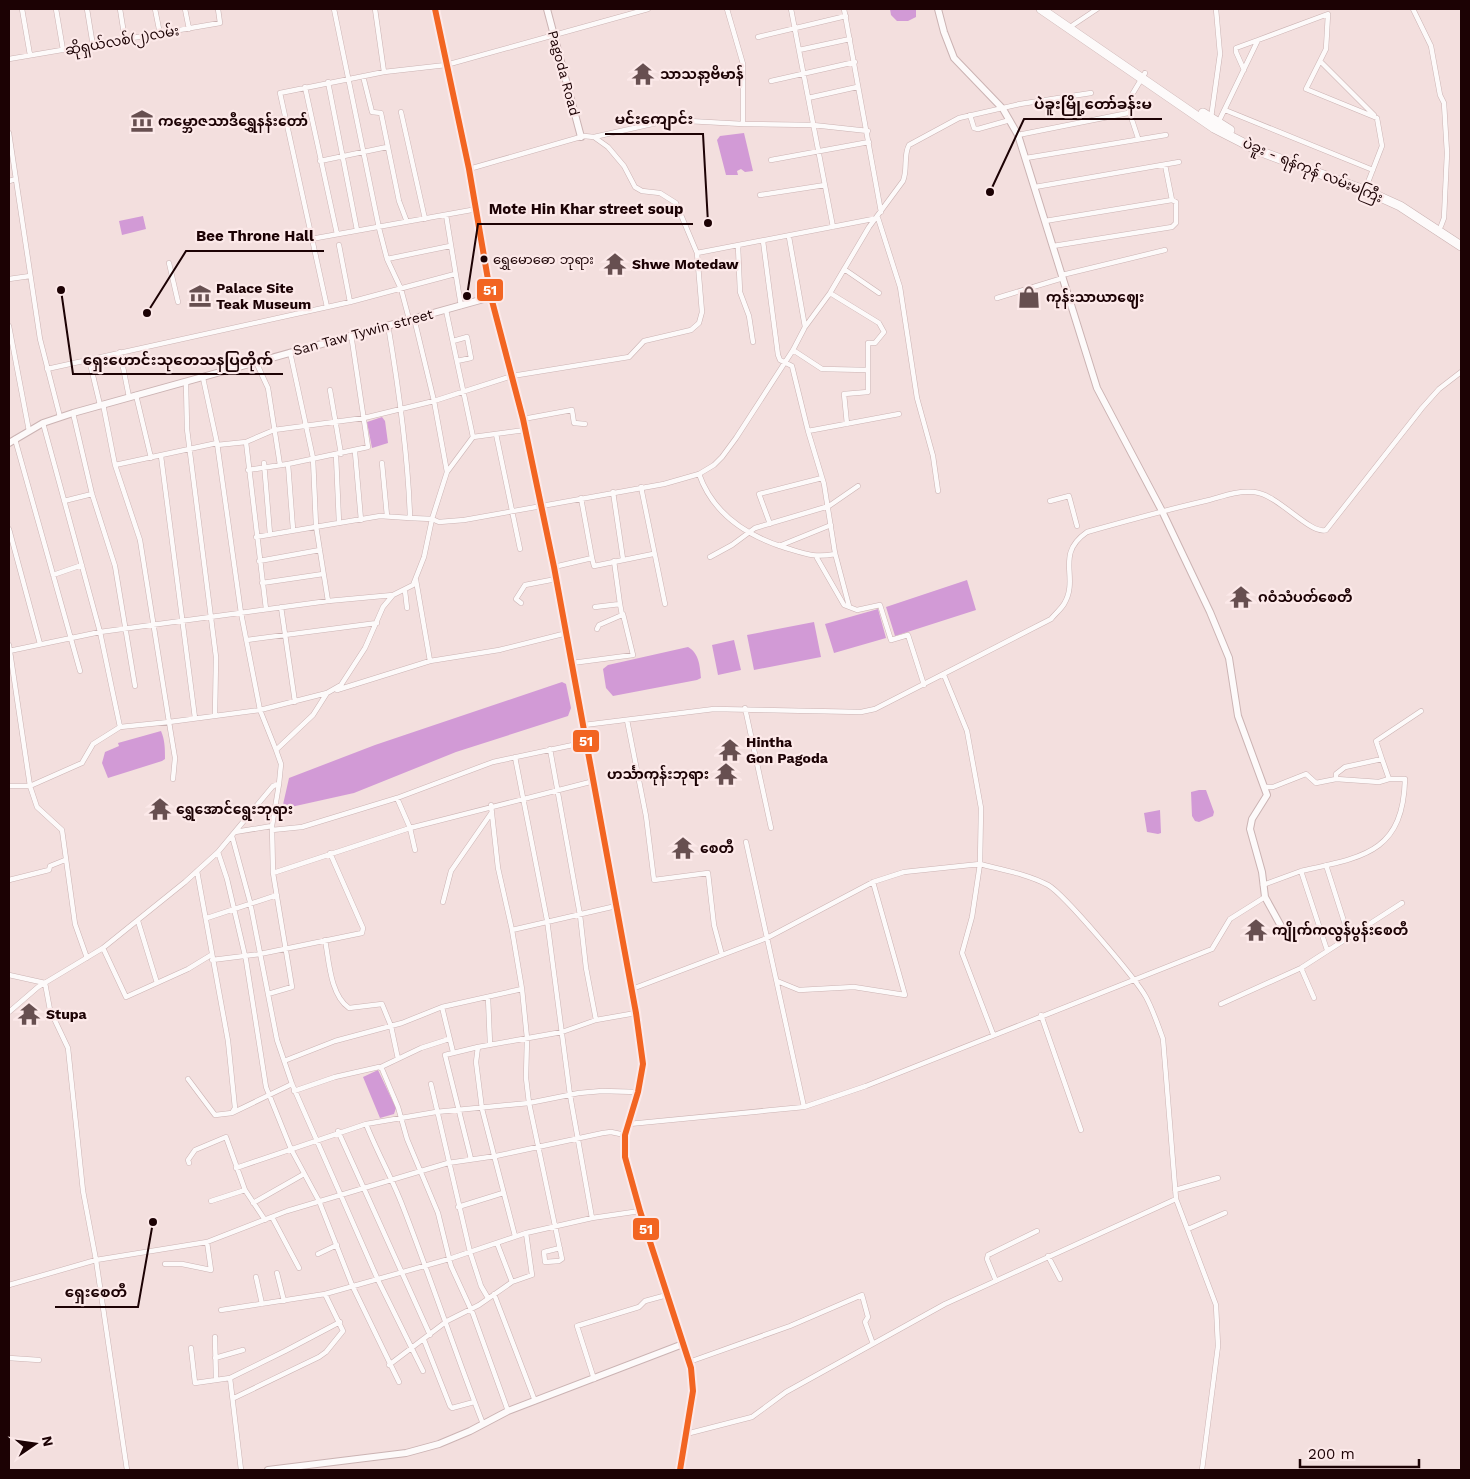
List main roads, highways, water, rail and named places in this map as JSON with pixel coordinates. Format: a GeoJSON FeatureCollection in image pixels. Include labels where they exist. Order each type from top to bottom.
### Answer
{"type":"FeatureCollection","features":[{"type":"Feature","properties":{"kind":"highway","name":"ပဲခူး - ရန်ကုန် လမ်းမကြီး"},"geometry":{"type":"LineString","coordinates":[[1041,9],[1259,151],[1402,202],[1461,240]]}},
{"type":"Feature","properties":{"kind":"highway","name":"ပဲခူး - ရန်ကုန် လမ်းမကြီး"},"geometry":{"type":"LineString","coordinates":[[1050,9],[1144,76]]}},
{"type":"Feature","properties":{"kind":"highway","name":"ပဲခူး - ရန်ကုန် လမ်းမကြီး"},"geometry":{"type":"LineString","coordinates":[[1366,188],[1400,206],[1461,246]]}},
{"type":"Feature","properties":{"kind":"place","name":"သာသနာ့ဗိမာန်"},"geometry":{"type":"Point","coordinates":[643,74]}},
{"type":"Feature","properties":{"kind":"place","name":"ကမ္ဘောဇသာဒီရွှေနန်းတော်"},"geometry":{"type":"Point","coordinates":[142,121]}},
{"type":"Feature","properties":{"kind":"place","name":"ပဲခူးမြို့တော်ခန်းမ"},"geometry":{"type":"Point","coordinates":[990,192]}},
{"type":"Feature","properties":{"kind":"place","name":"မင်းကျောင်း"},"geometry":{"type":"Point","coordinates":[708,223]}},
{"type":"Feature","properties":{"kind":"place","name":"ရွှေမောဓော ဘုရား"},"geometry":{"type":"Point","coordinates":[484,259]}},
{"type":"Feature","properties":{"kind":"place","name":"Shwe Motedaw"},"geometry":{"type":"Point","coordinates":[615,264]}},
{"type":"Feature","properties":{"kind":"place","name":"ရှေးဟောင်းသုတေသနပြတိုက်"},"geometry":{"type":"Point","coordinates":[61,290]}},
{"type":"Feature","properties":{"kind":"place","name":"Palace Site Teak Museum"},"geometry":{"type":"Point","coordinates":[200,296]}},
{"type":"Feature","properties":{"kind":"place","name":"Mote Hin Khar street soup"},"geometry":{"type":"Point","coordinates":[467,296]}},
{"type":"Feature","properties":{"kind":"place","name":"ကုန်းသာယာဈေး"},"geometry":{"type":"Point","coordinates":[1029,297]}},
{"type":"Feature","properties":{"kind":"place","name":"Bee Throne Hall"},"geometry":{"type":"Point","coordinates":[147,313]}},
{"type":"Feature","properties":{"kind":"place","name":"ဂဝံသံပတ်စေတီ"},"geometry":{"type":"Point","coordinates":[1241,597]}},
{"type":"Feature","properties":{"kind":"place","name":"Hintha Gon Pagoda"},"geometry":{"type":"Point","coordinates":[730,750]}},
{"type":"Feature","properties":{"kind":"place","name":"ဟင်္သာကုန်းဘုရား"},"geometry":{"type":"Point","coordinates":[726,774]}},
{"type":"Feature","properties":{"kind":"place","name":"ရွှေအောင်ရွေးဘုရား"},"geometry":{"type":"Point","coordinates":[160,809]}},
{"type":"Feature","properties":{"kind":"place","name":"စေတီ"},"geometry":{"type":"Point","coordinates":[683,848]}},
{"type":"Feature","properties":{"kind":"place","name":"ကျိုက်ကလွန်ပွန်းစေတီ"},"geometry":{"type":"Point","coordinates":[1256,930]}},
{"type":"Feature","properties":{"kind":"place","name":"Stupa"},"geometry":{"type":"Point","coordinates":[29,1014]}},
{"type":"Feature","properties":{"kind":"place","name":"ရှေးစေတီ"},"geometry":{"type":"Point","coordinates":[153,1222]}}]}
